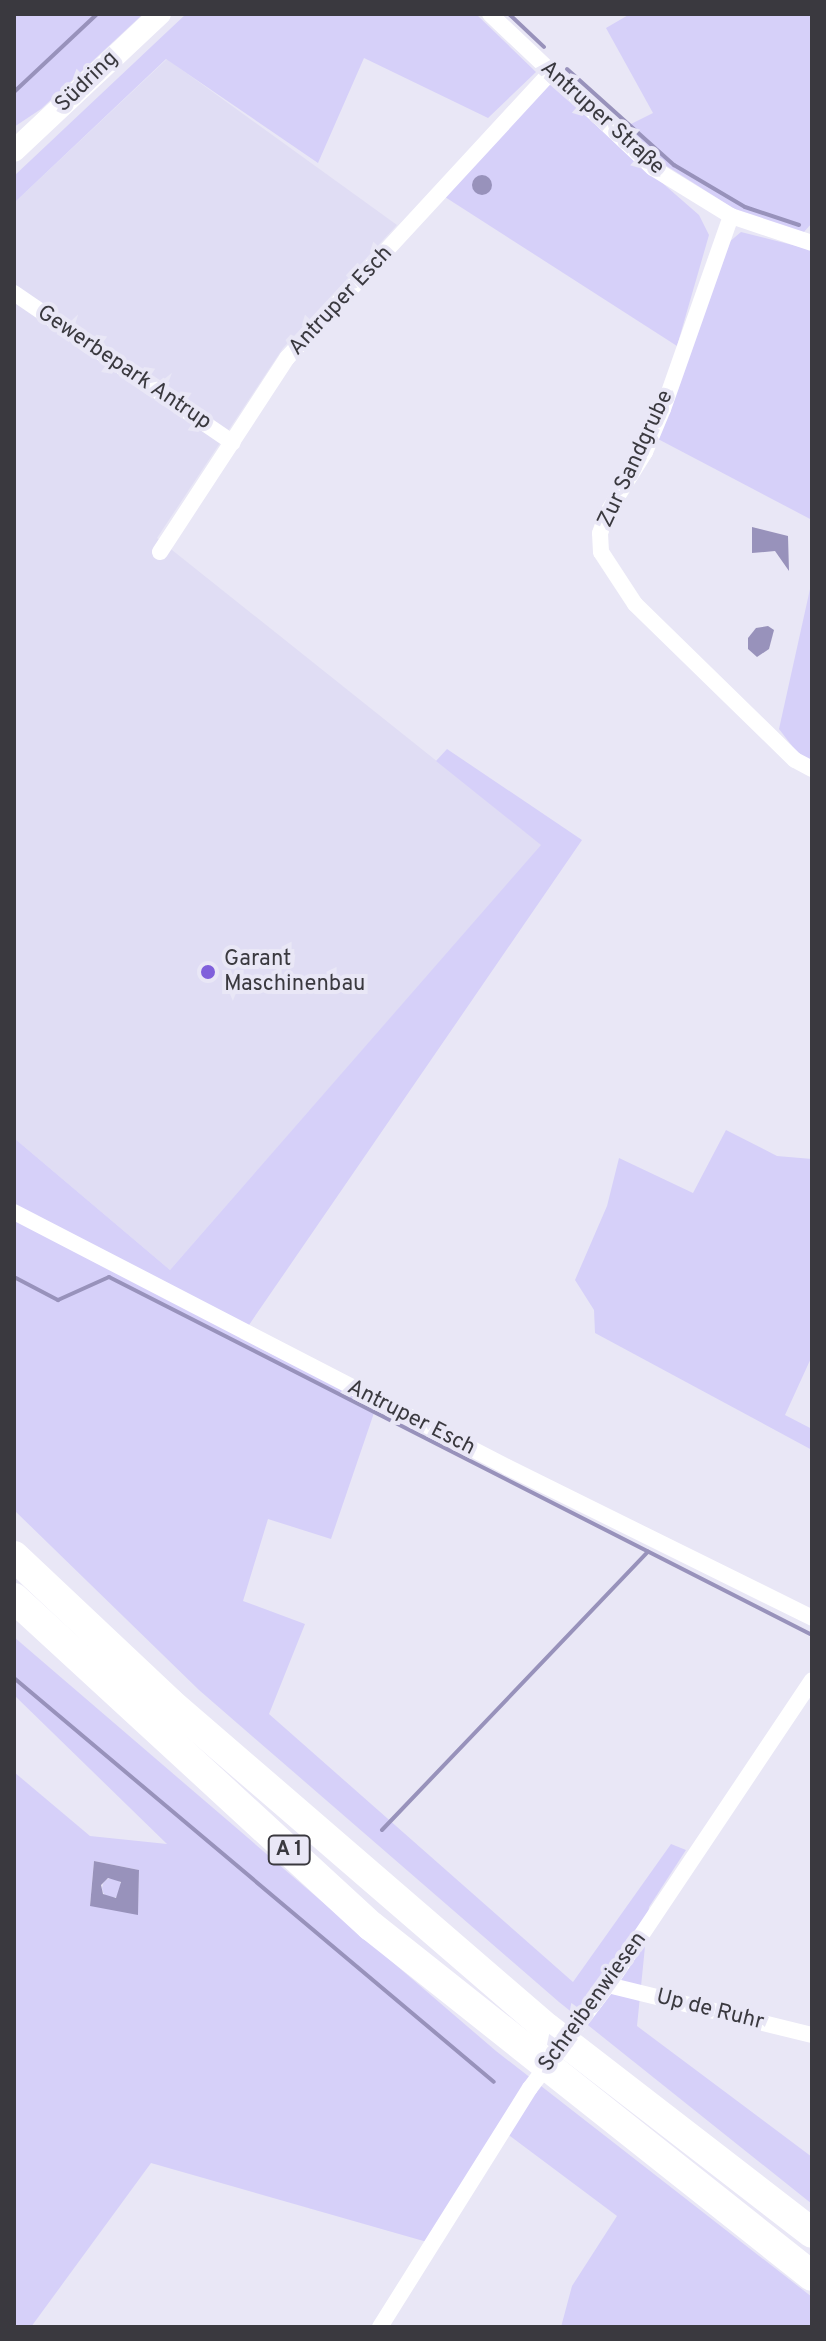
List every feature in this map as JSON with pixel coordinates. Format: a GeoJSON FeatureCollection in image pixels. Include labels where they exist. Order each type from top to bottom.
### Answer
{"type":"FeatureCollection","features":[{"type":"Feature","properties":{"kind":"highway","name":"A 1"},"geometry":{"type":"LineString","coordinates":[[14,1556],[170,1703],[547,2028],[812,2233]]}},
{"type":"Feature","properties":{"kind":"highway","name":"A 1"},"geometry":{"type":"LineString","coordinates":[[14,1598],[371,1926],[812,2276]]}},
{"type":"Feature","properties":{"kind":"main road","name":"Südring"},"geometry":{"type":"LineString","coordinates":[[14,151],[160,14]]}},
{"type":"Feature","properties":{"kind":"street","name":"Antruper Straße"},"geometry":{"type":"LineString","coordinates":[[490,14],[653,168],[731,216],[812,243]]}},
{"type":"Feature","properties":{"kind":"street","name":"Antruper Esch"},"geometry":{"type":"LineString","coordinates":[[160,552],[287,358],[551,72]]}},
{"type":"Feature","properties":{"kind":"street","name":"Zur Sandgrube"},"geometry":{"type":"LineString","coordinates":[[731,216],[663,409],[607,513],[600,533],[601,552],[635,604],[795,760],[812,769]]}},
{"type":"Feature","properties":{"kind":"street","name":"Gewerbepark Antrup"},"geometry":{"type":"LineString","coordinates":[[14,293],[233,443]]}},
{"type":"Feature","properties":{"kind":"street","name":"Antruper Esch"},"geometry":{"type":"LineString","coordinates":[[14,1212],[507,1467],[812,1618]]}},
{"type":"Feature","properties":{"kind":"street","name":"Schreibenwiesen"},"geometry":{"type":"LineString","coordinates":[[380,2327],[521,2101],[608,1985],[812,1680]]}},
{"type":"Feature","properties":{"kind":"street","name":"Up de Ruhr"},"geometry":{"type":"LineString","coordinates":[[608,1985],[812,2035]]}},
{"type":"Feature","properties":{"kind":"shaded area"},"geometry":{"type":"Polygon","coordinates":[[[14,14],[143,14],[41,109],[14,127],[14,14]]]}},
{"type":"Feature","properties":{"kind":"shaded area"},"geometry":{"type":"Polygon","coordinates":[[[186,14],[476,14],[536,72],[488,118],[364,58],[318,163],[166,59],[14,203],[14,176],[186,14]]]}},
{"type":"Feature","properties":{"kind":"shaded area"},"geometry":{"type":"Polygon","coordinates":[[[630,14],[812,14],[812,223],[803,233],[736,210],[662,163],[625,127],[653,113],[606,28],[630,14]]]}},
{"type":"Feature","properties":{"kind":"shaded area"},"geometry":{"type":"Polygon","coordinates":[[[167,59],[397,225],[283,348],[157,538],[542,845],[170,1270],[14,1138],[14,203],[167,59]]]}},
{"type":"Feature","properties":{"kind":"shaded area"},"geometry":{"type":"Polygon","coordinates":[[[549,84],[699,215],[709,235],[677,346],[445,197],[549,84]]]}},
{"type":"Feature","properties":{"kind":"shaded area"},"geometry":{"type":"Polygon","coordinates":[[[482,175],[489,178],[492,185],[489,192],[482,195],[475,192],[472,185],[475,178],[482,175]]]}},
{"type":"Feature","properties":{"kind":"shaded area"},"geometry":{"type":"Polygon","coordinates":[[[741,232],[812,250],[812,520],[658,439],[728,243],[741,232]]]}},
{"type":"Feature","properties":{"kind":"shaded area"},"geometry":{"type":"Polygon","coordinates":[[[752,527],[788,536],[789,571],[775,551],[752,553],[752,527]]]}},
{"type":"Feature","properties":{"kind":"shaded area"},"geometry":{"type":"Polygon","coordinates":[[[812,580],[812,761],[799,755],[779,729],[812,580]]]}},
{"type":"Feature","properties":{"kind":"shaded area"},"geometry":{"type":"Polygon","coordinates":[[[768,626],[774,630],[769,649],[757,657],[748,649],[748,638],[756,628],[768,626]]]}},
{"type":"Feature","properties":{"kind":"shaded area"},"geometry":{"type":"Polygon","coordinates":[[[447,749],[582,840],[240,1338],[376,1407],[331,1539],[268,1519],[243,1601],[305,1624],[269,1714],[573,1982],[671,1844],[686,1850],[649,1907],[637,2026],[812,2157],[812,2204],[559,2002],[199,1690],[14,1510],[14,1138],[170,1270],[541,845],[436,761],[447,749]]]}},
{"type":"Feature","properties":{"kind":"shaded area"},"geometry":{"type":"Polygon","coordinates":[[[726,1130],[777,1156],[812,1159],[812,1356],[785,1415],[812,1429],[812,1450],[595,1333],[594,1310],[575,1280],[607,1206],[619,1158],[693,1193],[726,1130]]]}},
{"type":"Feature","properties":{"kind":"shaded area"},"geometry":{"type":"Polygon","coordinates":[[[14,1637],[496,2051],[812,2297],[812,2327],[561,2327],[572,2286],[617,2216],[506,2133],[434,2244],[151,2163],[31,2327],[14,2327],[14,1772],[90,1836],[167,1844],[14,1695],[14,1637]],[[94,1861],[90,1905],[138,1914],[139,1870],[94,1861]]]}},
{"type":"Feature","properties":{"kind":"shaded area"},"geometry":{"type":"Polygon","coordinates":[[[94,1861],[139,1870],[138,1915],[90,1906],[94,1861]],[[108,1878],[101,1885],[103,1894],[116,1898],[121,1882],[108,1878]]]}},
{"type":"Feature","properties":{"kind":"shaded area"},"geometry":{"type":"Polygon","coordinates":[[[108,1878],[116,1878],[122,1888],[116,1898],[108,1898],[102,1892],[102,1884],[108,1878]]]}},
{"type":"Feature","properties":{"kind":"waterway"},"geometry":{"type":"LineString","coordinates":[[14,92],[97,14]]}},
{"type":"Feature","properties":{"kind":"waterway"},"geometry":{"type":"LineString","coordinates":[[509,14],[544,47]]}},
{"type":"Feature","properties":{"kind":"waterway"},"geometry":{"type":"LineString","coordinates":[[567,69],[674,165],[745,207],[799,225]]}},
{"type":"Feature","properties":{"kind":"waterway"},"geometry":{"type":"LineString","coordinates":[[14,1277],[58,1300],[109,1277],[812,1635]]}},
{"type":"Feature","properties":{"kind":"waterway"},"geometry":{"type":"LineString","coordinates":[[382,1830],[648,1552]]}},
{"type":"Feature","properties":{"kind":"waterway"},"geometry":{"type":"LineString","coordinates":[[14,1678],[494,2082]]}},
{"type":"Feature","properties":{"kind":"place","name":"Garant Maschinenbau"},"geometry":{"type":"Point","coordinates":[208,972]}}]}
